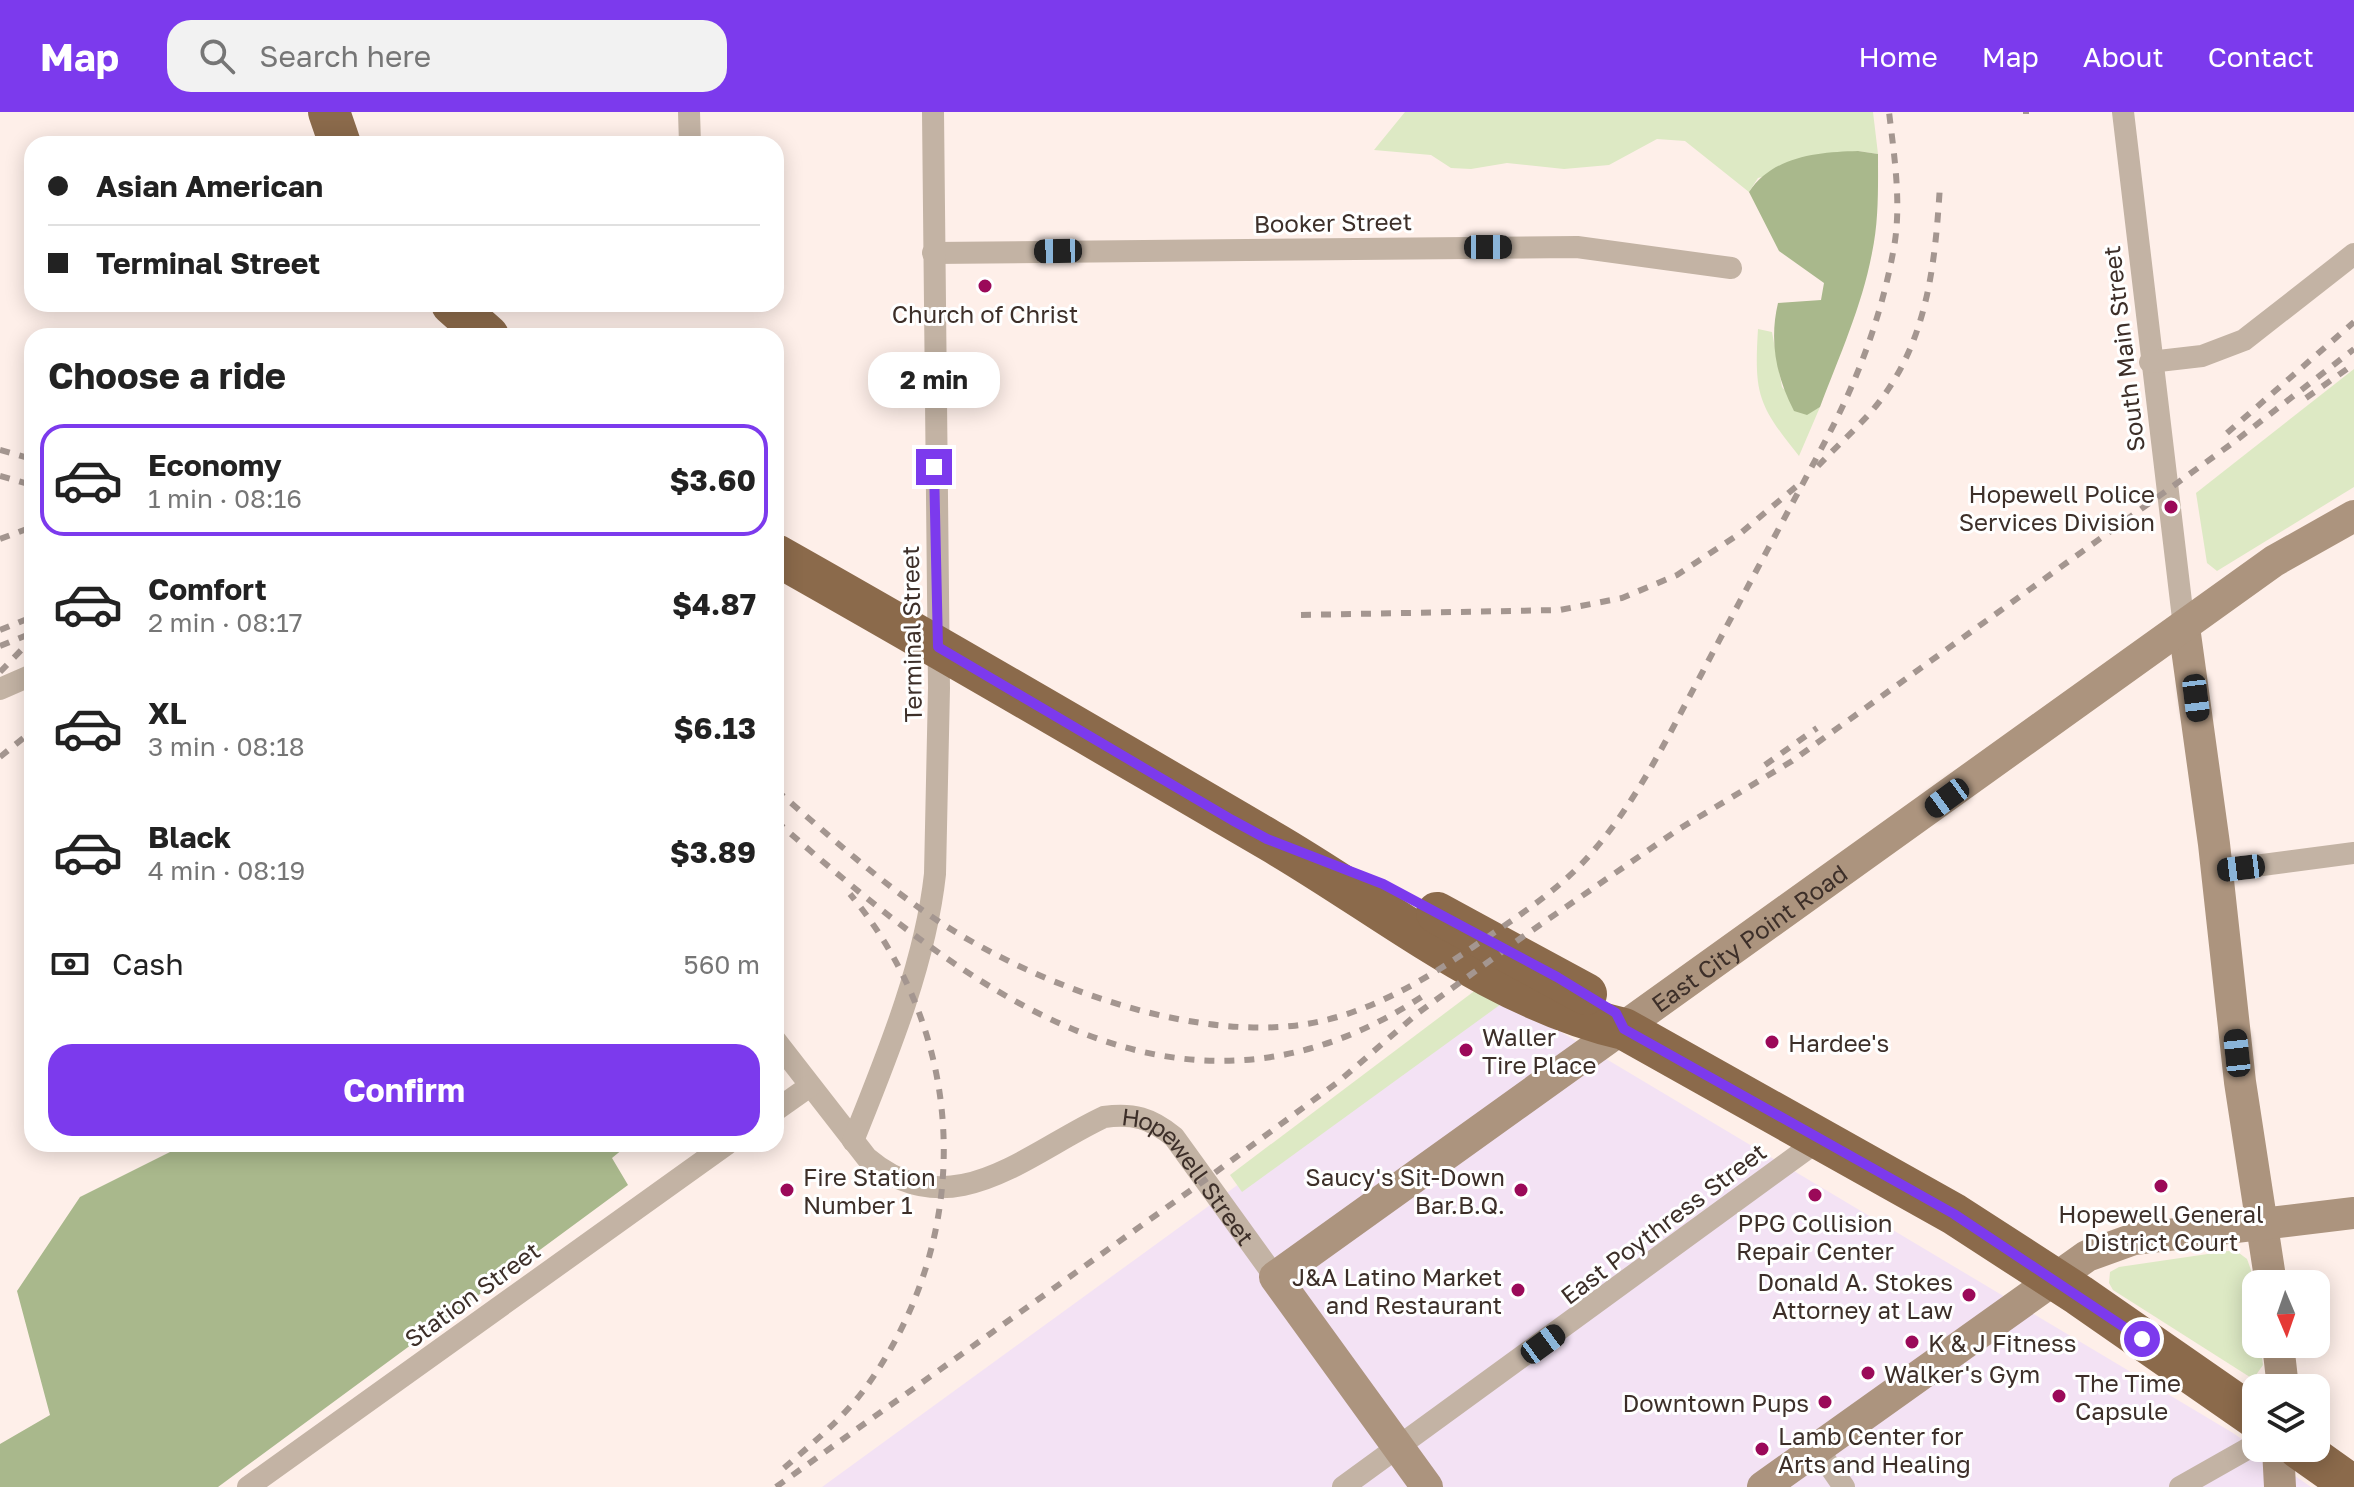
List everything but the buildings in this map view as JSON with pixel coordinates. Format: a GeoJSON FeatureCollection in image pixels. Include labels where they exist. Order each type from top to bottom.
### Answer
{"type":"FeatureCollection","features":[{"type":"Feature","properties":{"kind":"highway"},"geometry":{"type":"LineString","coordinates":[[329,112],[337,136]]}},
{"type":"Feature","properties":{"kind":"highway"},"geometry":{"type":"LineString","coordinates":[[461,312],[479,328]]}},
{"type":"Feature","properties":{"kind":"highway"},"geometry":{"type":"LineString","coordinates":[[784,560],[1267,839],[1492,977],[1581,1019],[1624,1029],[1954,1214],[2242,1408]]}},
{"type":"Feature","properties":{"kind":"highway"},"geometry":{"type":"LineString","coordinates":[[2319,1462],[2354,1487]]}},
{"type":"Feature","properties":{"kind":"street"},"geometry":{"type":"LineString","coordinates":[[689,112],[690,136]]}},
{"type":"Feature","properties":{"kind":"street","name":"Terminal Street"},"geometry":{"type":"LineString","coordinates":[[853,1141],[914,970],[932,901],[937,812],[938,647],[933,112]]}},
{"type":"Feature","properties":{"kind":"street","name":"South Main Street"},"geometry":{"type":"LineString","coordinates":[[2123,112],[2150,362],[2184,627]]}},
{"type":"Feature","properties":{"kind":"street","name":"Booker Street"},"geometry":{"type":"LineString","coordinates":[[933,253],[1577,247],[1731,268]]}},
{"type":"Feature","properties":{"kind":"street"},"geometry":{"type":"LineString","coordinates":[[2150,362],[2202,356],[2244,340],[2354,254]]}},
{"type":"Feature","properties":{"kind":"street","name":"East City Point Road"},"geometry":{"type":"LineString","coordinates":[[1275,1277],[2274,561],[2354,516]]}},
{"type":"Feature","properties":{"kind":"street"},"geometry":{"type":"LineString","coordinates":[[2184,627],[2217,871],[2240,1082],[2268,1270]]}},
{"type":"Feature","properties":{"kind":"street"},"geometry":{"type":"LineString","coordinates":[[0,689],[24,678]]}},
{"type":"Feature","properties":{"kind":"street"},"geometry":{"type":"LineString","coordinates":[[2217,871],[2354,853]]}},
{"type":"Feature","properties":{"kind":"street","name":"Hopewell Street"},"geometry":{"type":"LineString","coordinates":[[784,1052],[853,1141],[882,1171],[919,1185],[943,1186],[995,1177],[1104,1117],[1142,1117],[1174,1137],[1427,1487]]}},
{"type":"Feature","properties":{"kind":"street"},"geometry":{"type":"LineString","coordinates":[[784,1104],[810,1086]]}},
{"type":"Feature","properties":{"kind":"street","name":"East Poythress Street"},"geometry":{"type":"LineString","coordinates":[[1343,1487],[1819,1140]]}},
{"type":"Feature","properties":{"kind":"street","name":"Station Street"},"geometry":{"type":"LineString","coordinates":[[248,1487],[716,1152]]}},
{"type":"Feature","properties":{"kind":"street"},"geometry":{"type":"LineString","coordinates":[[1763,1487],[2054,1279],[2110,1245],[2354,1213]]}},
{"type":"Feature","properties":{"kind":"street"},"geometry":{"type":"LineString","coordinates":[[1817,1448],[1844,1487]]}},
{"type":"Feature","properties":{"kind":"street"},"geometry":{"type":"LineString","coordinates":[[2180,1487],[2242,1452]]}},
{"type":"Feature","properties":{"kind":"street"},"geometry":{"type":"LineString","coordinates":[[2279,1462],[2280,1487]]}},
{"type":"Feature","properties":{"kind":"shaded area"},"geometry":{"type":"Polygon","coordinates":[[[1499,995],[2233,1433],[2242,1439],[2242,1462],[2275,1462],[2311,1487],[822,1487],[1499,995]]]}},
{"type":"Feature","properties":{"kind":"green space"},"geometry":{"type":"Polygon","coordinates":[[[1405,112],[1873,112],[1878,154],[1858,151],[1758,178],[1749,192],[1685,141],[1657,139],[1609,165],[1564,169],[1507,163],[1471,169],[1451,168],[1431,155],[1374,150],[1405,112]]]}},
{"type":"Feature","properties":{"kind":"green space"},"geometry":{"type":"Polygon","coordinates":[[[1858,151],[1878,154],[1877,216],[1872,253],[1856,312],[1820,407],[1807,415],[1794,411],[1783,385],[1774,345],[1775,317],[1778,303],[1821,300],[1824,283],[1779,251],[1749,192],[1759,180],[1783,163],[1812,155],[1858,151]]]}},
{"type":"Feature","properties":{"kind":"green space"},"geometry":{"type":"Polygon","coordinates":[[[1758,329],[1772,332],[1782,387],[1807,414],[1820,407],[1799,456],[1775,424],[1762,398],[1757,369],[1758,329]]]}},
{"type":"Feature","properties":{"kind":"green space"},"geometry":{"type":"Polygon","coordinates":[[[2354,369],[2354,487],[2217,571],[2207,563],[2196,493],[2354,369]]]}},
{"type":"Feature","properties":{"kind":"green space"},"geometry":{"type":"Polygon","coordinates":[[[1481,986],[1508,999],[1242,1192],[1230,1175],[1481,986]]]}},
{"type":"Feature","properties":{"kind":"green space"},"geometry":{"type":"Polygon","coordinates":[[[170,1152],[619,1152],[612,1158],[628,1185],[218,1487],[0,1487],[0,1444],[50,1415],[17,1291],[80,1197],[170,1152]]]}},
{"type":"Feature","properties":{"kind":"green space"},"geometry":{"type":"Polygon","coordinates":[[[2235,1250],[2247,1259],[2251,1270],[2242,1270],[2242,1358],[2262,1358],[2263,1365],[2257,1374],[2245,1374],[2113,1290],[2109,1283],[2110,1272],[2119,1267],[2235,1250]]]}},
{"type":"Feature","properties":{"kind":"railway"},"geometry":{"type":"LineString","coordinates":[[784,797],[886,883],[963,937],[1052,981],[1150,1013],[1199,1023],[1247,1027],[1317,1022],[1387,998],[1452,961],[1553,890],[1582,864],[1611,829],[1666,742],[1829,434],[1870,340],[1895,241],[1896,176],[1889,112]]}},
{"type":"Feature","properties":{"kind":"railway"},"geometry":{"type":"LineString","coordinates":[[1818,466],[1870,413],[1889,388],[1916,334],[1931,276],[1940,185]]}},
{"type":"Feature","properties":{"kind":"railway"},"geometry":{"type":"LineString","coordinates":[[2227,433],[2354,322]]}},
{"type":"Feature","properties":{"kind":"railway"},"geometry":{"type":"LineString","coordinates":[[776,1487],[1338,1082],[1418,1013],[1521,938],[1679,829],[1792,761],[2234,442],[2354,349]]}},
{"type":"Feature","properties":{"kind":"railway"},"geometry":{"type":"LineString","coordinates":[[2306,398],[2354,364]]}},
{"type":"Feature","properties":{"kind":"railway"},"geometry":{"type":"LineString","coordinates":[[0,450],[24,457]]}},
{"type":"Feature","properties":{"kind":"railway"},"geometry":{"type":"LineString","coordinates":[[0,476],[24,483]]}},
{"type":"Feature","properties":{"kind":"railway"},"geometry":{"type":"LineString","coordinates":[[1301,615],[1560,610],[1622,598],[1677,575],[1742,532],[1798,485]]}},
{"type":"Feature","properties":{"kind":"railway"},"geometry":{"type":"LineString","coordinates":[[0,539],[24,530]]}},
{"type":"Feature","properties":{"kind":"railway"},"geometry":{"type":"LineString","coordinates":[[0,630],[24,620]]}},
{"type":"Feature","properties":{"kind":"railway"},"geometry":{"type":"LineString","coordinates":[[0,646],[24,636]]}},
{"type":"Feature","properties":{"kind":"railway"},"geometry":{"type":"LineString","coordinates":[[0,672],[24,647]]}},
{"type":"Feature","properties":{"kind":"railway"},"geometry":{"type":"LineString","coordinates":[[1765,765],[1817,728]]}},
{"type":"Feature","properties":{"kind":"railway"},"geometry":{"type":"LineString","coordinates":[[0,757],[24,738]]}},
{"type":"Feature","properties":{"kind":"railway"},"geometry":{"type":"LineString","coordinates":[[784,828],[922,941],[999,992],[1079,1032],[1162,1056],[1248,1060],[1337,1040],[1429,992]]}},
{"type":"Feature","properties":{"kind":"railway"},"geometry":{"type":"LineString","coordinates":[[784,1468],[829,1428],[869,1383],[903,1324],[927,1263],[941,1199],[944,1135],[936,1071],[918,1009],[889,950],[850,894]]}},
{"type":"Feature","properties":{"kind":"place","name":"Church of Christ"},"geometry":{"type":"Point","coordinates":[985,286]}},
{"type":"Feature","properties":{"kind":"place","name":"Hopewell Police Services Division"},"geometry":{"type":"Point","coordinates":[2171,507]}},
{"type":"Feature","properties":{"kind":"place","name":"Hardee's"},"geometry":{"type":"Point","coordinates":[1772,1042]}},
{"type":"Feature","properties":{"kind":"place","name":"Waller Tire Place"},"geometry":{"type":"Point","coordinates":[1466,1050]}},
{"type":"Feature","properties":{"kind":"place","name":"Hopewell General District Court"},"geometry":{"type":"Point","coordinates":[2161,1186]}},
{"type":"Feature","properties":{"kind":"place","name":"Fire Station Number 1"},"geometry":{"type":"Point","coordinates":[787,1190]}},
{"type":"Feature","properties":{"kind":"place","name":"Saucy's Sit-Down Bar.B.Q."},"geometry":{"type":"Point","coordinates":[1521,1190]}},
{"type":"Feature","properties":{"kind":"place","name":"PPG Collision Repair Center"},"geometry":{"type":"Point","coordinates":[1815,1195]}},
{"type":"Feature","properties":{"kind":"place","name":"J&A Latino Market and Restaurant"},"geometry":{"type":"Point","coordinates":[1518,1290]}},
{"type":"Feature","properties":{"kind":"place","name":"Donald A. Stokes Attorney at Law"},"geometry":{"type":"Point","coordinates":[1969,1295]}},
{"type":"Feature","properties":{"kind":"place","name":"K & J Fitness"},"geometry":{"type":"Point","coordinates":[1912,1342]}},
{"type":"Feature","properties":{"kind":"place","name":"Walker's Gym"},"geometry":{"type":"Point","coordinates":[1868,1373]}},
{"type":"Feature","properties":{"kind":"place","name":"The Time Capsule"},"geometry":{"type":"Point","coordinates":[2059,1396]}},
{"type":"Feature","properties":{"kind":"place","name":"Downtown Pups"},"geometry":{"type":"Point","coordinates":[1825,1402]}},
{"type":"Feature","properties":{"kind":"place","name":"Lamb Center for Arts and Healing"},"geometry":{"type":"Point","coordinates":[1762,1449]}},
{"type":"Feature","properties":{"kind":"route"},"geometry":{"type":"LineString","coordinates":[[934,467],[938,647],[1267,839],[1383,884],[1557,977],[1616,1013],[1624,1029],[1954,1214],[2142,1339]]}}]}
